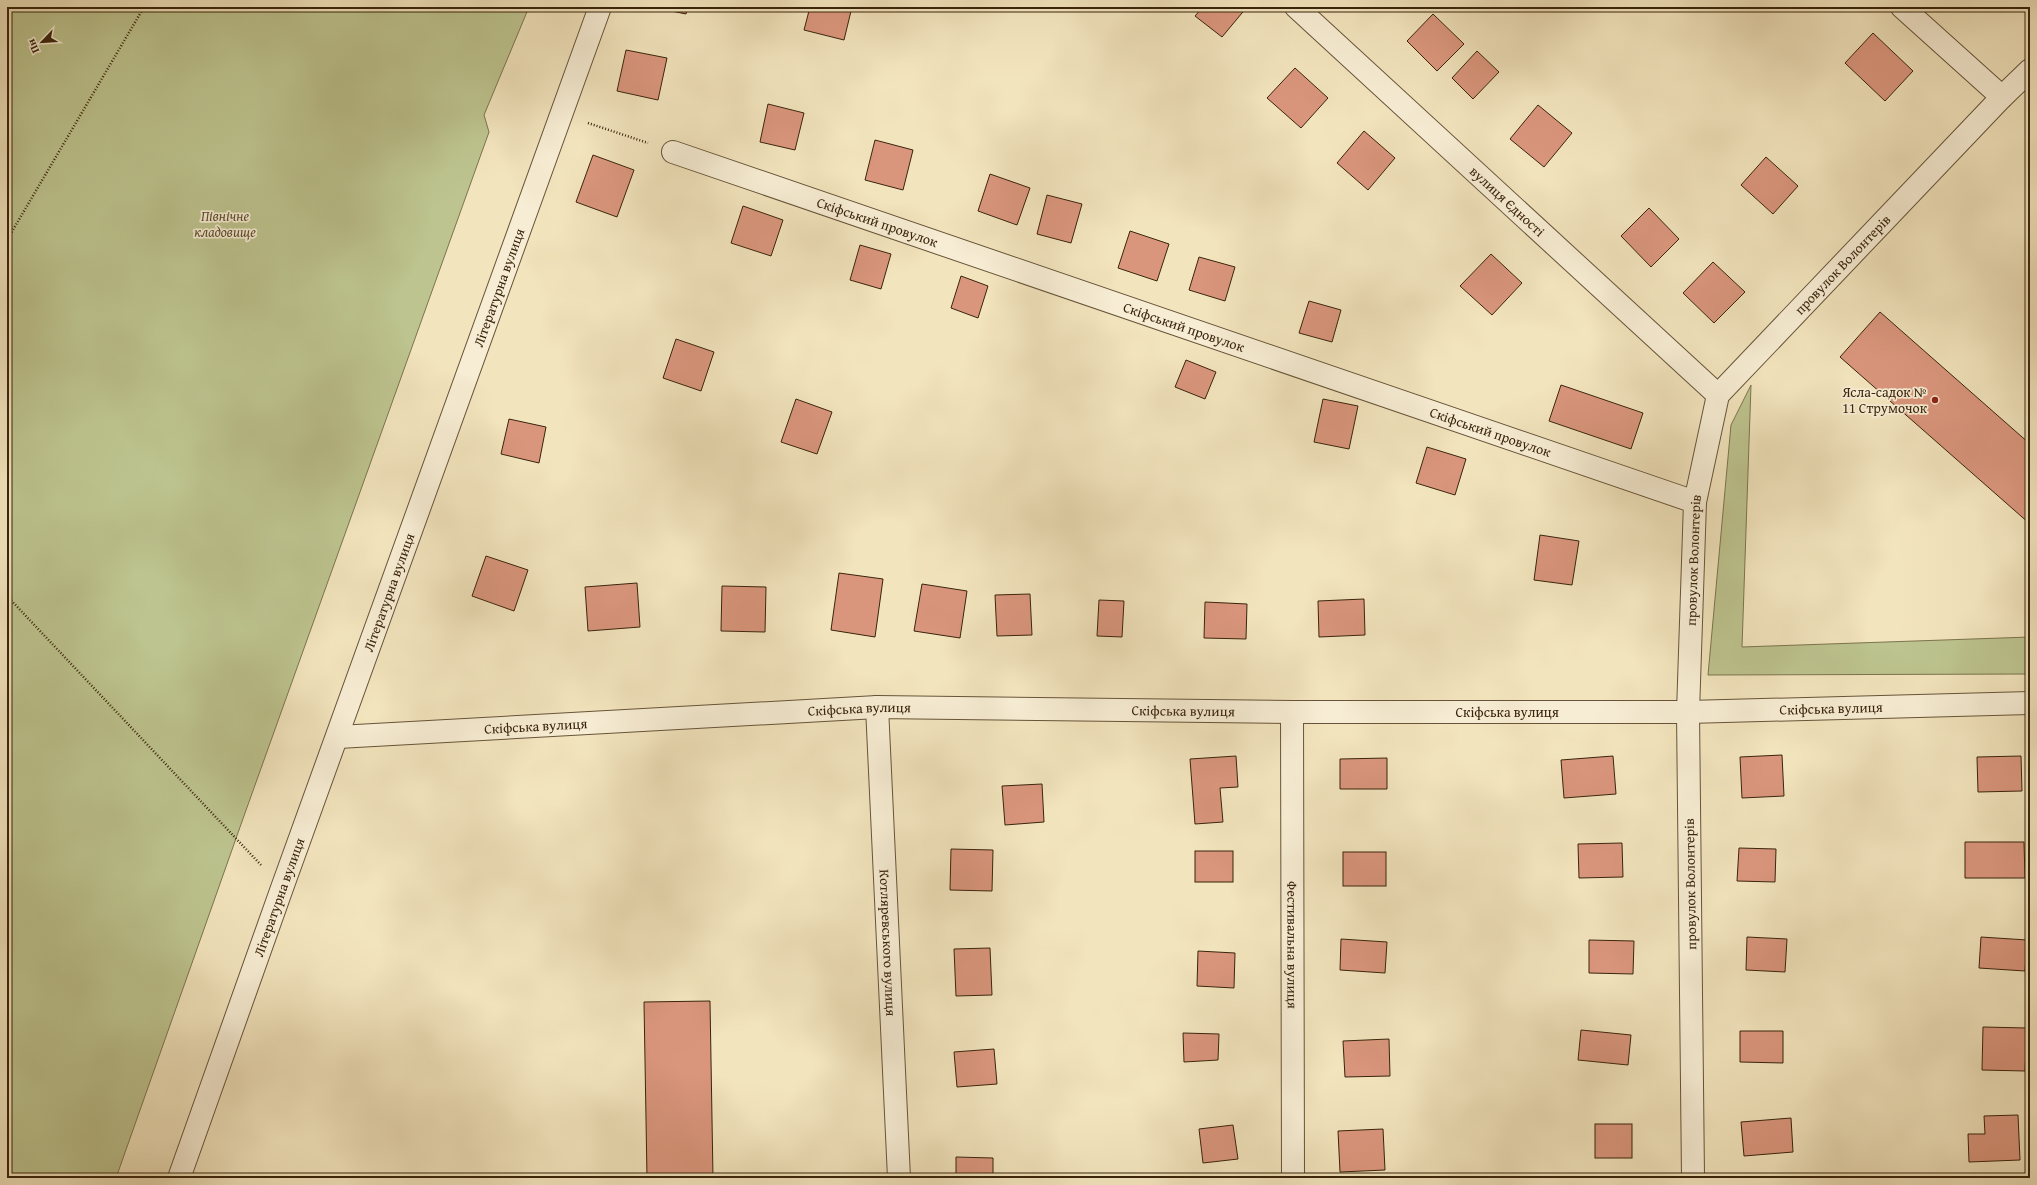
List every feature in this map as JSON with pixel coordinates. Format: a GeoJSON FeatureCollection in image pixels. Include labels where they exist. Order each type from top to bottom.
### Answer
{"type":"FeatureCollection","features":[{"type":"Feature","properties":{"kind":"street","name":"Літературна вулиця"},"geometry":{"type":"LineString","coordinates":[[179,1178],[600,7]]}},
{"type":"Feature","properties":{"kind":"street","name":"вулиця Єдності"},"geometry":{"type":"LineString","coordinates":[[1296,7],[1718,395]]}},
{"type":"Feature","properties":{"kind":"street"},"geometry":{"type":"LineString","coordinates":[[1902,7],[2002,97]]}},
{"type":"Feature","properties":{"kind":"street","name":"провулок Волонтерів"},"geometry":{"type":"LineString","coordinates":[[1693,1178],[1688,712],[1695,502],[1718,395],[2002,97],[2030,70]]}},
{"type":"Feature","properties":{"kind":"street","name":"Скіфський провулок"},"geometry":{"type":"LineString","coordinates":[[673,152],[1695,502]]}},
{"type":"Feature","properties":{"kind":"street","name":"Скіфська вулиця"},"geometry":{"type":"LineString","coordinates":[[338,737],[877,707],[1292,712],[1688,712],[2030,703]]}},
{"type":"Feature","properties":{"kind":"street","name":"Котляревського вулиця"},"geometry":{"type":"LineString","coordinates":[[877,707],[899,1178]]}},
{"type":"Feature","properties":{"kind":"street","name":"Фестивальна вулиця"},"geometry":{"type":"LineString","coordinates":[[1292,712],[1293,1178]]}},
{"type":"Feature","properties":{"kind":"path"},"geometry":{"type":"LineString","coordinates":[[7,240],[144,7]]}},
{"type":"Feature","properties":{"kind":"path"},"geometry":{"type":"LineString","coordinates":[[562,114],[673,152]]}},
{"type":"Feature","properties":{"kind":"path"},"geometry":{"type":"LineString","coordinates":[[7,596],[282,888]]}},
{"type":"Feature","properties":{"kind":"green space","name":"Північне кладовище"},"geometry":{"type":"Polygon","coordinates":[[[7,7],[529,7],[484,115],[489,132],[116,1178],[7,1178],[7,7]]]}},
{"type":"Feature","properties":{"kind":"green space"},"geometry":{"type":"Polygon","coordinates":[[[1751,385],[1742,647],[2030,637],[2030,674],[1708,675],[1731,425],[1751,385]]]}},
{"type":"Feature","properties":{"kind":"building"},"geometry":{"type":"Polygon","coordinates":[[[652,7],[688,7],[686,14],[652,7]]]}},
{"type":"Feature","properties":{"kind":"building"},"geometry":{"type":"Polygon","coordinates":[[[810,7],[852,7],[844,40],[804,30],[810,7]]]}},
{"type":"Feature","properties":{"kind":"building"},"geometry":{"type":"Polygon","coordinates":[[[1203,7],[1247,7],[1222,37],[1195,16],[1203,7]]]}},
{"type":"Feature","properties":{"kind":"building"},"geometry":{"type":"Polygon","coordinates":[[[1433,14],[1464,44],[1437,71],[1407,41],[1433,14]]]}},
{"type":"Feature","properties":{"kind":"building"},"geometry":{"type":"Polygon","coordinates":[[[1873,33],[1913,71],[1885,101],[1845,63],[1873,33]]]}},
{"type":"Feature","properties":{"kind":"building"},"geometry":{"type":"Polygon","coordinates":[[[626,50],[667,58],[658,100],[617,91],[626,50]]]}},
{"type":"Feature","properties":{"kind":"building"},"geometry":{"type":"Polygon","coordinates":[[[1477,51],[1499,72],[1473,99],[1452,78],[1477,51]]]}},
{"type":"Feature","properties":{"kind":"building"},"geometry":{"type":"Polygon","coordinates":[[[1295,68],[1328,98],[1301,128],[1267,98],[1295,68]]]}},
{"type":"Feature","properties":{"kind":"building"},"geometry":{"type":"Polygon","coordinates":[[[768,104],[804,113],[795,150],[760,142],[768,104]]]}},
{"type":"Feature","properties":{"kind":"building"},"geometry":{"type":"Polygon","coordinates":[[[1538,105],[1572,133],[1544,167],[1510,139],[1538,105]]]}},
{"type":"Feature","properties":{"kind":"building"},"geometry":{"type":"Polygon","coordinates":[[[1364,131],[1395,158],[1368,190],[1337,163],[1364,131]]]}},
{"type":"Feature","properties":{"kind":"building"},"geometry":{"type":"Polygon","coordinates":[[[875,140],[913,150],[903,190],[865,180],[875,140]]]}},
{"type":"Feature","properties":{"kind":"building"},"geometry":{"type":"Polygon","coordinates":[[[593,155],[634,170],[617,217],[576,202],[593,155]]]}},
{"type":"Feature","properties":{"kind":"building"},"geometry":{"type":"Polygon","coordinates":[[[1766,157],[1798,186],[1773,214],[1741,185],[1766,157]]]}},
{"type":"Feature","properties":{"kind":"building"},"geometry":{"type":"Polygon","coordinates":[[[990,174],[1030,188],[1017,225],[978,211],[990,174]]]}},
{"type":"Feature","properties":{"kind":"building"},"geometry":{"type":"Polygon","coordinates":[[[1047,195],[1082,204],[1071,243],[1037,234],[1047,195]]]}},
{"type":"Feature","properties":{"kind":"building"},"geometry":{"type":"Polygon","coordinates":[[[743,206],[783,220],[771,256],[731,243],[743,206]]]}},
{"type":"Feature","properties":{"kind":"building"},"geometry":{"type":"Polygon","coordinates":[[[1649,208],[1679,239],[1651,267],[1621,236],[1649,208]]]}},
{"type":"Feature","properties":{"kind":"building"},"geometry":{"type":"Polygon","coordinates":[[[1130,231],[1169,244],[1157,281],[1118,268],[1130,231]]]}},
{"type":"Feature","properties":{"kind":"building"},"geometry":{"type":"Polygon","coordinates":[[[860,245],[891,254],[881,289],[850,280],[860,245]]]}},
{"type":"Feature","properties":{"kind":"building"},"geometry":{"type":"Polygon","coordinates":[[[1491,254],[1522,283],[1492,315],[1460,286],[1491,254]]]}},
{"type":"Feature","properties":{"kind":"building"},"geometry":{"type":"Polygon","coordinates":[[[1199,257],[1235,267],[1225,301],[1189,290],[1199,257]]]}},
{"type":"Feature","properties":{"kind":"building"},"geometry":{"type":"Polygon","coordinates":[[[1713,262],[1745,292],[1714,323],[1683,293],[1713,262]]]}},
{"type":"Feature","properties":{"kind":"building"},"geometry":{"type":"Polygon","coordinates":[[[961,276],[988,286],[978,318],[951,308],[961,276]]]}},
{"type":"Feature","properties":{"kind":"building"},"geometry":{"type":"Polygon","coordinates":[[[1309,301],[1341,310],[1332,342],[1299,333],[1309,301]]]}},
{"type":"Feature","properties":{"kind":"building","name":"Ясла-садок № 11 Струмочок"},"geometry":{"type":"Polygon","coordinates":[[[1880,312],[2030,444],[2030,524],[1840,357],[1880,312]]]}},
{"type":"Feature","properties":{"kind":"building"},"geometry":{"type":"Polygon","coordinates":[[[676,339],[714,352],[701,391],[663,378],[676,339]]]}},
{"type":"Feature","properties":{"kind":"building"},"geometry":{"type":"Polygon","coordinates":[[[1186,360],[1216,372],[1205,399],[1175,387],[1186,360]]]}},
{"type":"Feature","properties":{"kind":"building"},"geometry":{"type":"Polygon","coordinates":[[[1561,385],[1643,413],[1631,449],[1549,421],[1561,385]]]}},
{"type":"Feature","properties":{"kind":"building"},"geometry":{"type":"Polygon","coordinates":[[[796,399],[832,412],[817,454],[781,442],[796,399]]]}},
{"type":"Feature","properties":{"kind":"building"},"geometry":{"type":"Polygon","coordinates":[[[1323,399],[1358,406],[1349,449],[1314,442],[1323,399]]]}},
{"type":"Feature","properties":{"kind":"building"},"geometry":{"type":"Polygon","coordinates":[[[509,419],[546,427],[539,463],[501,454],[509,419]]]}},
{"type":"Feature","properties":{"kind":"building"},"geometry":{"type":"Polygon","coordinates":[[[1427,447],[1466,459],[1455,495],[1416,483],[1427,447]]]}},
{"type":"Feature","properties":{"kind":"building"},"geometry":{"type":"Polygon","coordinates":[[[1540,535],[1579,541],[1572,585],[1534,580],[1540,535]]]}},
{"type":"Feature","properties":{"kind":"building"},"geometry":{"type":"Polygon","coordinates":[[[486,556],[528,570],[514,611],[472,596],[486,556]]]}},
{"type":"Feature","properties":{"kind":"building"},"geometry":{"type":"Polygon","coordinates":[[[839,573],[883,579],[875,637],[831,630],[839,573]]]}},
{"type":"Feature","properties":{"kind":"building"},"geometry":{"type":"Polygon","coordinates":[[[637,583],[640,627],[588,631],[585,587],[637,583]]]}},
{"type":"Feature","properties":{"kind":"building"},"geometry":{"type":"Polygon","coordinates":[[[922,584],[967,591],[960,638],[914,631],[922,584]]]}},
{"type":"Feature","properties":{"kind":"building"},"geometry":{"type":"Polygon","coordinates":[[[722,586],[766,587],[765,632],[721,631],[722,586]]]}},
{"type":"Feature","properties":{"kind":"building"},"geometry":{"type":"Polygon","coordinates":[[[1030,594],[1032,635],[997,636],[995,595],[1030,594]]]}},
{"type":"Feature","properties":{"kind":"building"},"geometry":{"type":"Polygon","coordinates":[[[1364,599],[1365,635],[1319,637],[1318,601],[1364,599]]]}},
{"type":"Feature","properties":{"kind":"building"},"geometry":{"type":"Polygon","coordinates":[[[1099,600],[1124,601],[1122,637],[1097,636],[1099,600]]]}},
{"type":"Feature","properties":{"kind":"building"},"geometry":{"type":"Polygon","coordinates":[[[1205,602],[1247,604],[1246,639],[1204,638],[1205,602]]]}},
{"type":"Feature","properties":{"kind":"building"},"geometry":{"type":"Polygon","coordinates":[[[1782,755],[1784,796],[1742,798],[1740,757],[1782,755]]]}},
{"type":"Feature","properties":{"kind":"building"},"geometry":{"type":"Polygon","coordinates":[[[1236,756],[1238,787],[1220,788],[1223,822],[1195,824],[1190,759],[1236,756]]]}},
{"type":"Feature","properties":{"kind":"building"},"geometry":{"type":"Polygon","coordinates":[[[1613,756],[1616,794],[1564,798],[1561,760],[1613,756]]]}},
{"type":"Feature","properties":{"kind":"building"},"geometry":{"type":"Polygon","coordinates":[[[2021,756],[2022,791],[1978,792],[1977,757],[2021,756]]]}},
{"type":"Feature","properties":{"kind":"building"},"geometry":{"type":"Polygon","coordinates":[[[1387,758],[1387,789],[1340,789],[1340,759],[1387,758]]]}},
{"type":"Feature","properties":{"kind":"building"},"geometry":{"type":"Polygon","coordinates":[[[1042,784],[1044,822],[1005,825],[1002,786],[1042,784]]]}},
{"type":"Feature","properties":{"kind":"building"},"geometry":{"type":"Polygon","coordinates":[[[1965,842],[2024,842],[2025,878],[1965,878],[1965,842]]]}},
{"type":"Feature","properties":{"kind":"building"},"geometry":{"type":"Polygon","coordinates":[[[1622,843],[1623,877],[1579,878],[1578,844],[1622,843]]]}},
{"type":"Feature","properties":{"kind":"building"},"geometry":{"type":"Polygon","coordinates":[[[1739,848],[1776,849],[1775,882],[1737,881],[1739,848]]]}},
{"type":"Feature","properties":{"kind":"building"},"geometry":{"type":"Polygon","coordinates":[[[951,849],[993,850],[992,891],[950,890],[951,849]]]}},
{"type":"Feature","properties":{"kind":"building"},"geometry":{"type":"Polygon","coordinates":[[[1195,851],[1233,851],[1233,882],[1195,882],[1195,851]]]}},
{"type":"Feature","properties":{"kind":"building"},"geometry":{"type":"Polygon","coordinates":[[[1343,852],[1386,852],[1386,886],[1343,886],[1343,852]]]}},
{"type":"Feature","properties":{"kind":"building"},"geometry":{"type":"Polygon","coordinates":[[[1747,937],[1787,939],[1785,972],[1746,970],[1747,937]]]}},
{"type":"Feature","properties":{"kind":"building"},"geometry":{"type":"Polygon","coordinates":[[[1981,937],[2027,940],[2025,971],[1979,968],[1981,937]]]}},
{"type":"Feature","properties":{"kind":"building"},"geometry":{"type":"Polygon","coordinates":[[[1341,939],[1387,942],[1385,973],[1340,970],[1341,939]]]}},
{"type":"Feature","properties":{"kind":"building"},"geometry":{"type":"Polygon","coordinates":[[[1589,940],[1634,941],[1633,974],[1589,973],[1589,940]]]}},
{"type":"Feature","properties":{"kind":"building"},"geometry":{"type":"Polygon","coordinates":[[[990,948],[992,995],[956,996],[954,949],[990,948]]]}},
{"type":"Feature","properties":{"kind":"building"},"geometry":{"type":"Polygon","coordinates":[[[1198,951],[1235,953],[1234,988],[1197,986],[1198,951]]]}},
{"type":"Feature","properties":{"kind":"building"},"geometry":{"type":"Polygon","coordinates":[[[710,1001],[713,1178],[647,1178],[644,1002],[710,1001]]]}},
{"type":"Feature","properties":{"kind":"building"},"geometry":{"type":"Polygon","coordinates":[[[1983,1027],[2027,1028],[2025,1071],[1982,1070],[1983,1027]]]}},
{"type":"Feature","properties":{"kind":"building"},"geometry":{"type":"Polygon","coordinates":[[[1581,1030],[1631,1035],[1628,1065],[1578,1060],[1581,1030]]]}},
{"type":"Feature","properties":{"kind":"building"},"geometry":{"type":"Polygon","coordinates":[[[1740,1031],[1783,1031],[1783,1063],[1740,1062],[1740,1031]]]}},
{"type":"Feature","properties":{"kind":"building"},"geometry":{"type":"Polygon","coordinates":[[[1183,1033],[1219,1034],[1218,1060],[1184,1062],[1183,1033]]]}},
{"type":"Feature","properties":{"kind":"building"},"geometry":{"type":"Polygon","coordinates":[[[1389,1039],[1390,1076],[1345,1077],[1343,1041],[1389,1039]]]}},
{"type":"Feature","properties":{"kind":"building"},"geometry":{"type":"Polygon","coordinates":[[[994,1049],[997,1084],[957,1087],[954,1052],[994,1049]]]}},
{"type":"Feature","properties":{"kind":"building"},"geometry":{"type":"Polygon","coordinates":[[[2018,1115],[2020,1160],[1969,1162],[1968,1134],[1985,1134],[1984,1116],[2018,1115]]]}},
{"type":"Feature","properties":{"kind":"building"},"geometry":{"type":"Polygon","coordinates":[[[1791,1118],[1793,1152],[1744,1156],[1741,1122],[1791,1118]]]}},
{"type":"Feature","properties":{"kind":"building"},"geometry":{"type":"Polygon","coordinates":[[[1595,1124],[1632,1124],[1632,1158],[1595,1158],[1595,1124]]]}},
{"type":"Feature","properties":{"kind":"building"},"geometry":{"type":"Polygon","coordinates":[[[1233,1125],[1238,1159],[1203,1163],[1199,1129],[1233,1125]]]}},
{"type":"Feature","properties":{"kind":"building"},"geometry":{"type":"Polygon","coordinates":[[[1383,1129],[1385,1170],[1340,1172],[1338,1131],[1383,1129]]]}},
{"type":"Feature","properties":{"kind":"building"},"geometry":{"type":"Polygon","coordinates":[[[956,1157],[993,1158],[993,1178],[956,1178],[956,1157]]]}},
{"type":"Feature","properties":{"kind":"place","name":"Ясла-садок № 11 Струмочок"},"geometry":{"type":"Point","coordinates":[1935,400]}}]}
